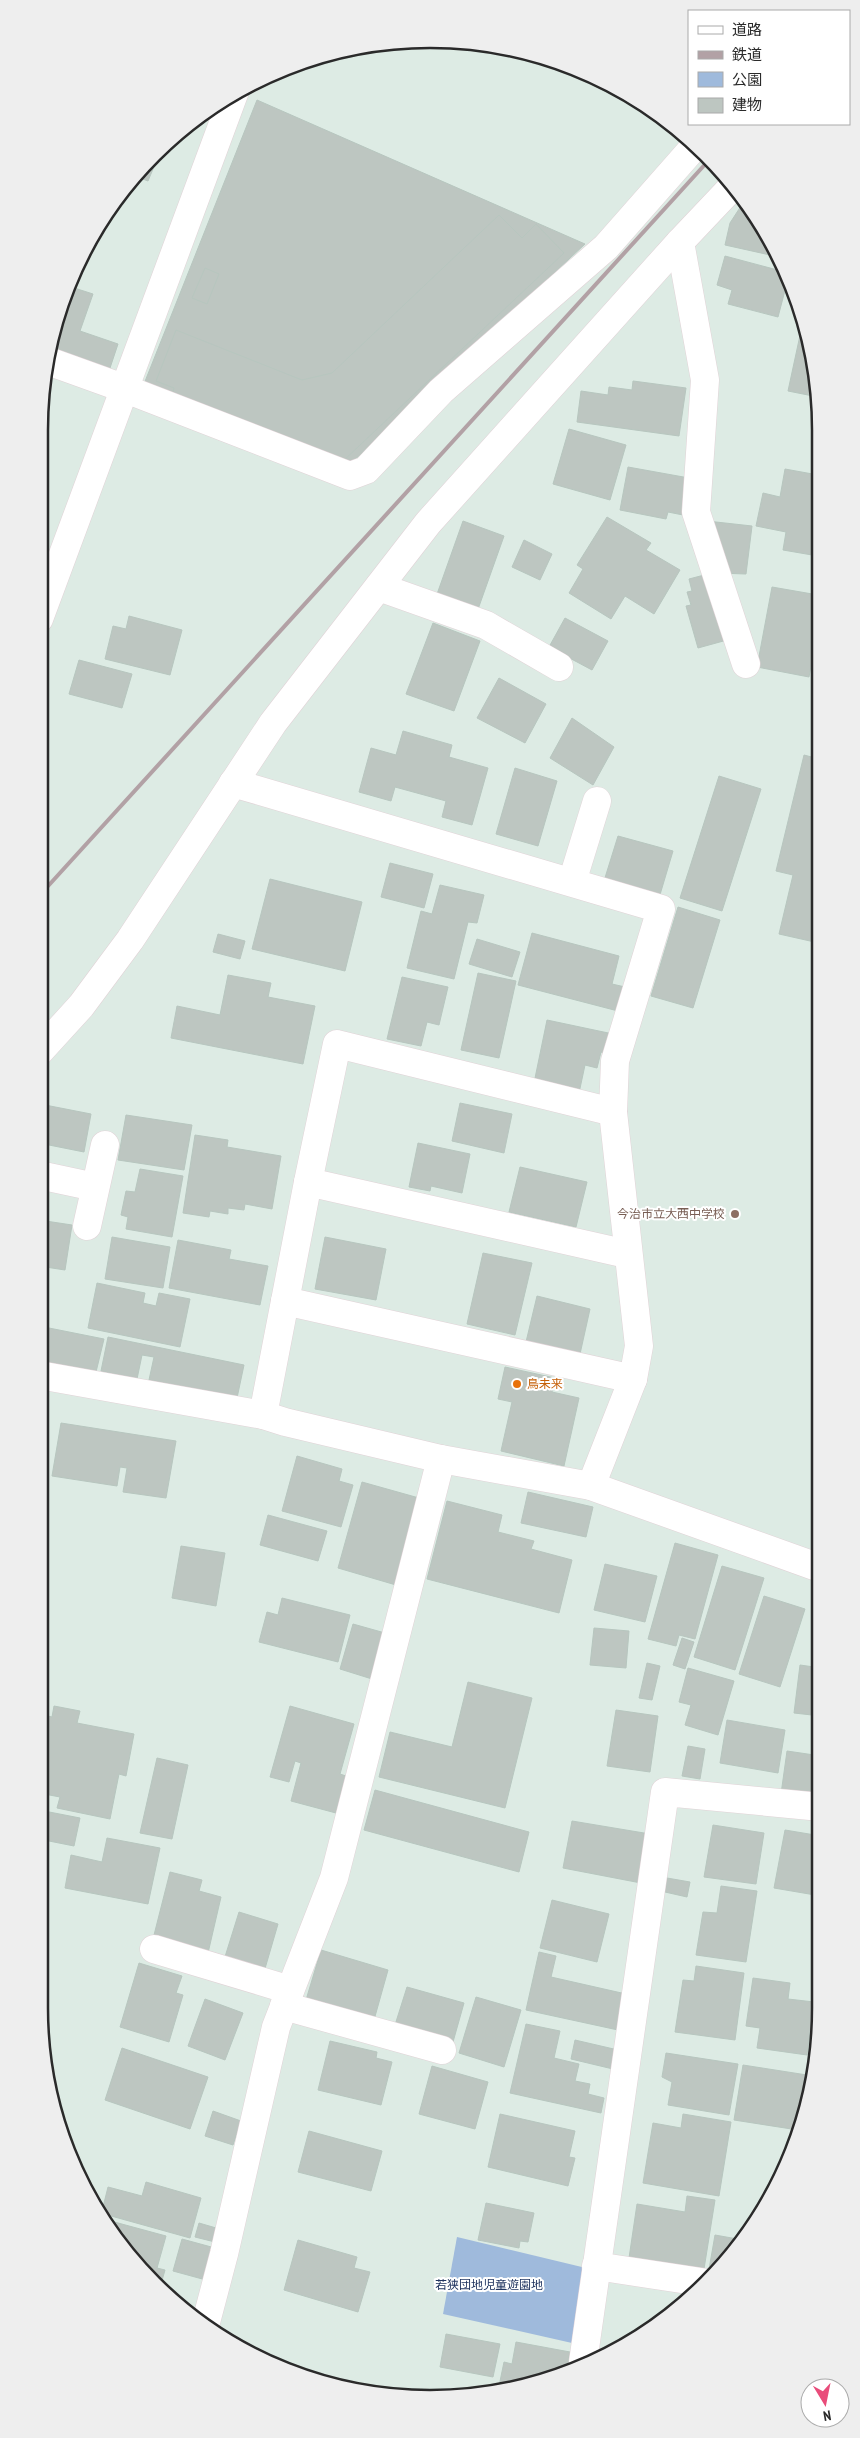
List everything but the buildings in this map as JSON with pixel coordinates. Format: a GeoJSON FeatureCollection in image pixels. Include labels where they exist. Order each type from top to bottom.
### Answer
{"type":"FeatureCollection","features":[{"type":"Feature","properties":{"kind":"street"},"geometry":{"type":"LineString","coordinates":[[48,594],[227,106]]}},
{"type":"Feature","properties":{"kind":"street"},"geometry":{"type":"LineString","coordinates":[[54,363],[350,476],[366,470],[441,391],[606,247],[691,151]]}},
{"type":"Feature","properties":{"kind":"street"},"geometry":{"type":"LineString","coordinates":[[48,1042],[81,1006],[124,947],[273,723],[428,523],[680,242],[728,191]]}},
{"type":"Feature","properties":{"kind":"street"},"geometry":{"type":"LineString","coordinates":[[680,242],[705,380],[696,512],[746,664]]}},
{"type":"Feature","properties":{"kind":"street"},"geometry":{"type":"LineString","coordinates":[[379,587],[486,625],[559,667]]}},
{"type":"Feature","properties":{"kind":"street"},"geometry":{"type":"LineString","coordinates":[[233,783],[660,908],[615,1062],[613,1112],[627,1254],[639,1346],[633,1379],[591,1486]]}},
{"type":"Feature","properties":{"kind":"street"},"geometry":{"type":"LineString","coordinates":[[572,882],[597,801]]}},
{"type":"Feature","properties":{"kind":"street"},"geometry":{"type":"LineString","coordinates":[[264,1415],[308,1182],[337,1044],[613,1112]]}},
{"type":"Feature","properties":{"kind":"street"},"geometry":{"type":"LineString","coordinates":[[87,1226],[105,1145]]}},
{"type":"Feature","properties":{"kind":"street"},"geometry":{"type":"LineString","coordinates":[[48,1177],[95,1187]]}},
{"type":"Feature","properties":{"kind":"street"},"geometry":{"type":"LineString","coordinates":[[308,1182],[627,1254]]}},
{"type":"Feature","properties":{"kind":"street"},"geometry":{"type":"LineString","coordinates":[[285,1301],[633,1379]]}},
{"type":"Feature","properties":{"kind":"street"},"geometry":{"type":"LineString","coordinates":[[48,1378],[264,1415],[284,1422],[441,1458],[591,1486],[812,1565]]}},
{"type":"Feature","properties":{"kind":"street"},"geometry":{"type":"LineString","coordinates":[[207,2318],[276,2027],[334,1878],[441,1458]]}},
{"type":"Feature","properties":{"kind":"street"},"geometry":{"type":"LineString","coordinates":[[584,2358],[665,1792],[812,1806]]}},
{"type":"Feature","properties":{"kind":"street"},"geometry":{"type":"LineString","coordinates":[[154,1949],[288,1998],[442,2050]]}},
{"type":"Feature","properties":{"kind":"street"},"geometry":{"type":"LineString","coordinates":[[596,2266],[697,2281]]}},
{"type":"Feature","properties":{"kind":"green space","name":"若狭団地児童遊園地"},"geometry":{"type":"Polygon","coordinates":[[[457,2237],[586,2268],[572,2343],[443,2314],[457,2237]]]}},
{"type":"Feature","properties":{"kind":"railway"},"geometry":{"type":"LineString","coordinates":[[48,886],[705,165]]}},
{"type":"Feature","properties":{"kind":"place","name":"今治市立大西中学校"},"geometry":{"type":"Point","coordinates":[735,1214]}},
{"type":"Feature","properties":{"kind":"place","name":"鳥未来"},"geometry":{"type":"Point","coordinates":[517,1384]}}]}
